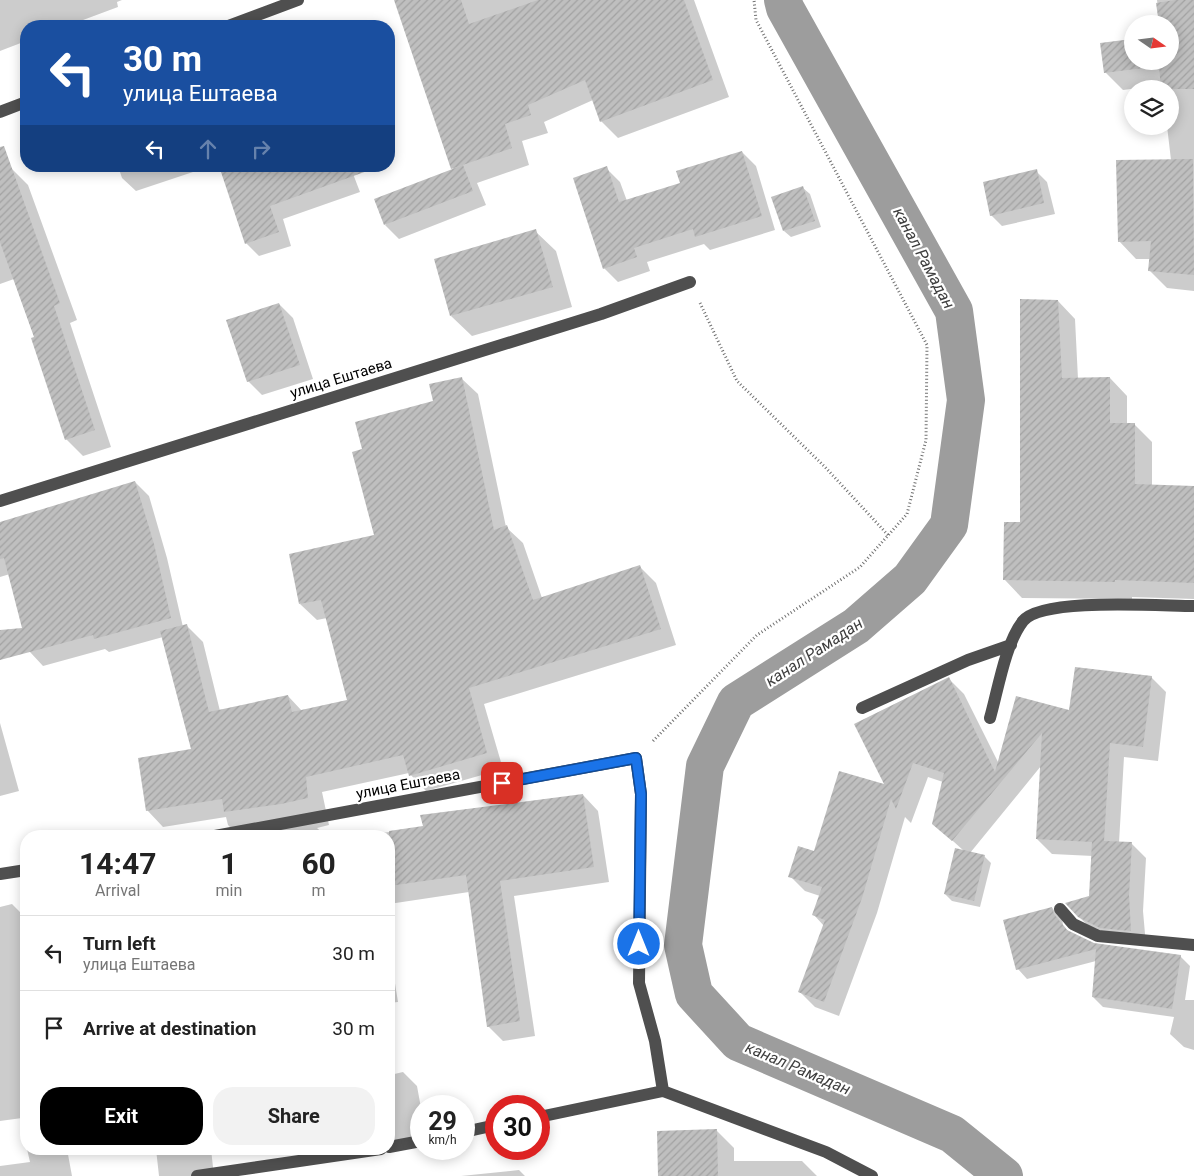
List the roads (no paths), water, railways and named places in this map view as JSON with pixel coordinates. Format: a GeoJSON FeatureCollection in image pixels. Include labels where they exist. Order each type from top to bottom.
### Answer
{"type":"FeatureCollection","features":[{"type":"Feature","properties":{"kind":"street"},"geometry":{"type":"LineString","coordinates":[[244,20],[298,0]]}},
{"type":"Feature","properties":{"kind":"street"},"geometry":{"type":"LineString","coordinates":[[0,112],[20,104]]}},
{"type":"Feature","properties":{"kind":"street","name":"улица Ештаева"},"geometry":{"type":"LineString","coordinates":[[0,500],[601,314],[690,282]]}},
{"type":"Feature","properties":{"kind":"street"},"geometry":{"type":"LineString","coordinates":[[990,718],[1011,645],[1023,620],[1039,610],[1061,606],[1194,606]]}},
{"type":"Feature","properties":{"kind":"street"},"geometry":{"type":"LineString","coordinates":[[862,708],[968,660],[1011,645]]}},
{"type":"Feature","properties":{"kind":"street","name":"улица Ештаева"},"geometry":{"type":"LineString","coordinates":[[247,830],[636,758],[641,794],[639,983],[655,1041],[663,1091]]}},
{"type":"Feature","properties":{"kind":"street"},"geometry":{"type":"LineString","coordinates":[[0,874],[20,871]]}},
{"type":"Feature","properties":{"kind":"street"},"geometry":{"type":"LineString","coordinates":[[1060,908],[1072,924],[1098,936],[1194,945]]}},
{"type":"Feature","properties":{"kind":"street"},"geometry":{"type":"LineString","coordinates":[[550,1115],[663,1091],[826,1152],[872,1176]]}},
{"type":"Feature","properties":{"kind":"street"},"geometry":{"type":"LineString","coordinates":[[395,1146],[410,1143]]}},
{"type":"Feature","properties":{"kind":"street"},"geometry":{"type":"LineString","coordinates":[[197,1176],[341,1155]]}},
{"type":"Feature","properties":{"kind":"waterway","name":"канал Рамадан"},"geometry":{"type":"LineString","coordinates":[[783,0],[785,8],[954,311],[966,400],[949,525],[910,579],[856,626],[736,702],[705,766],[683,945],[694,994],[738,1042],[952,1134],[1004,1176]]}}]}
